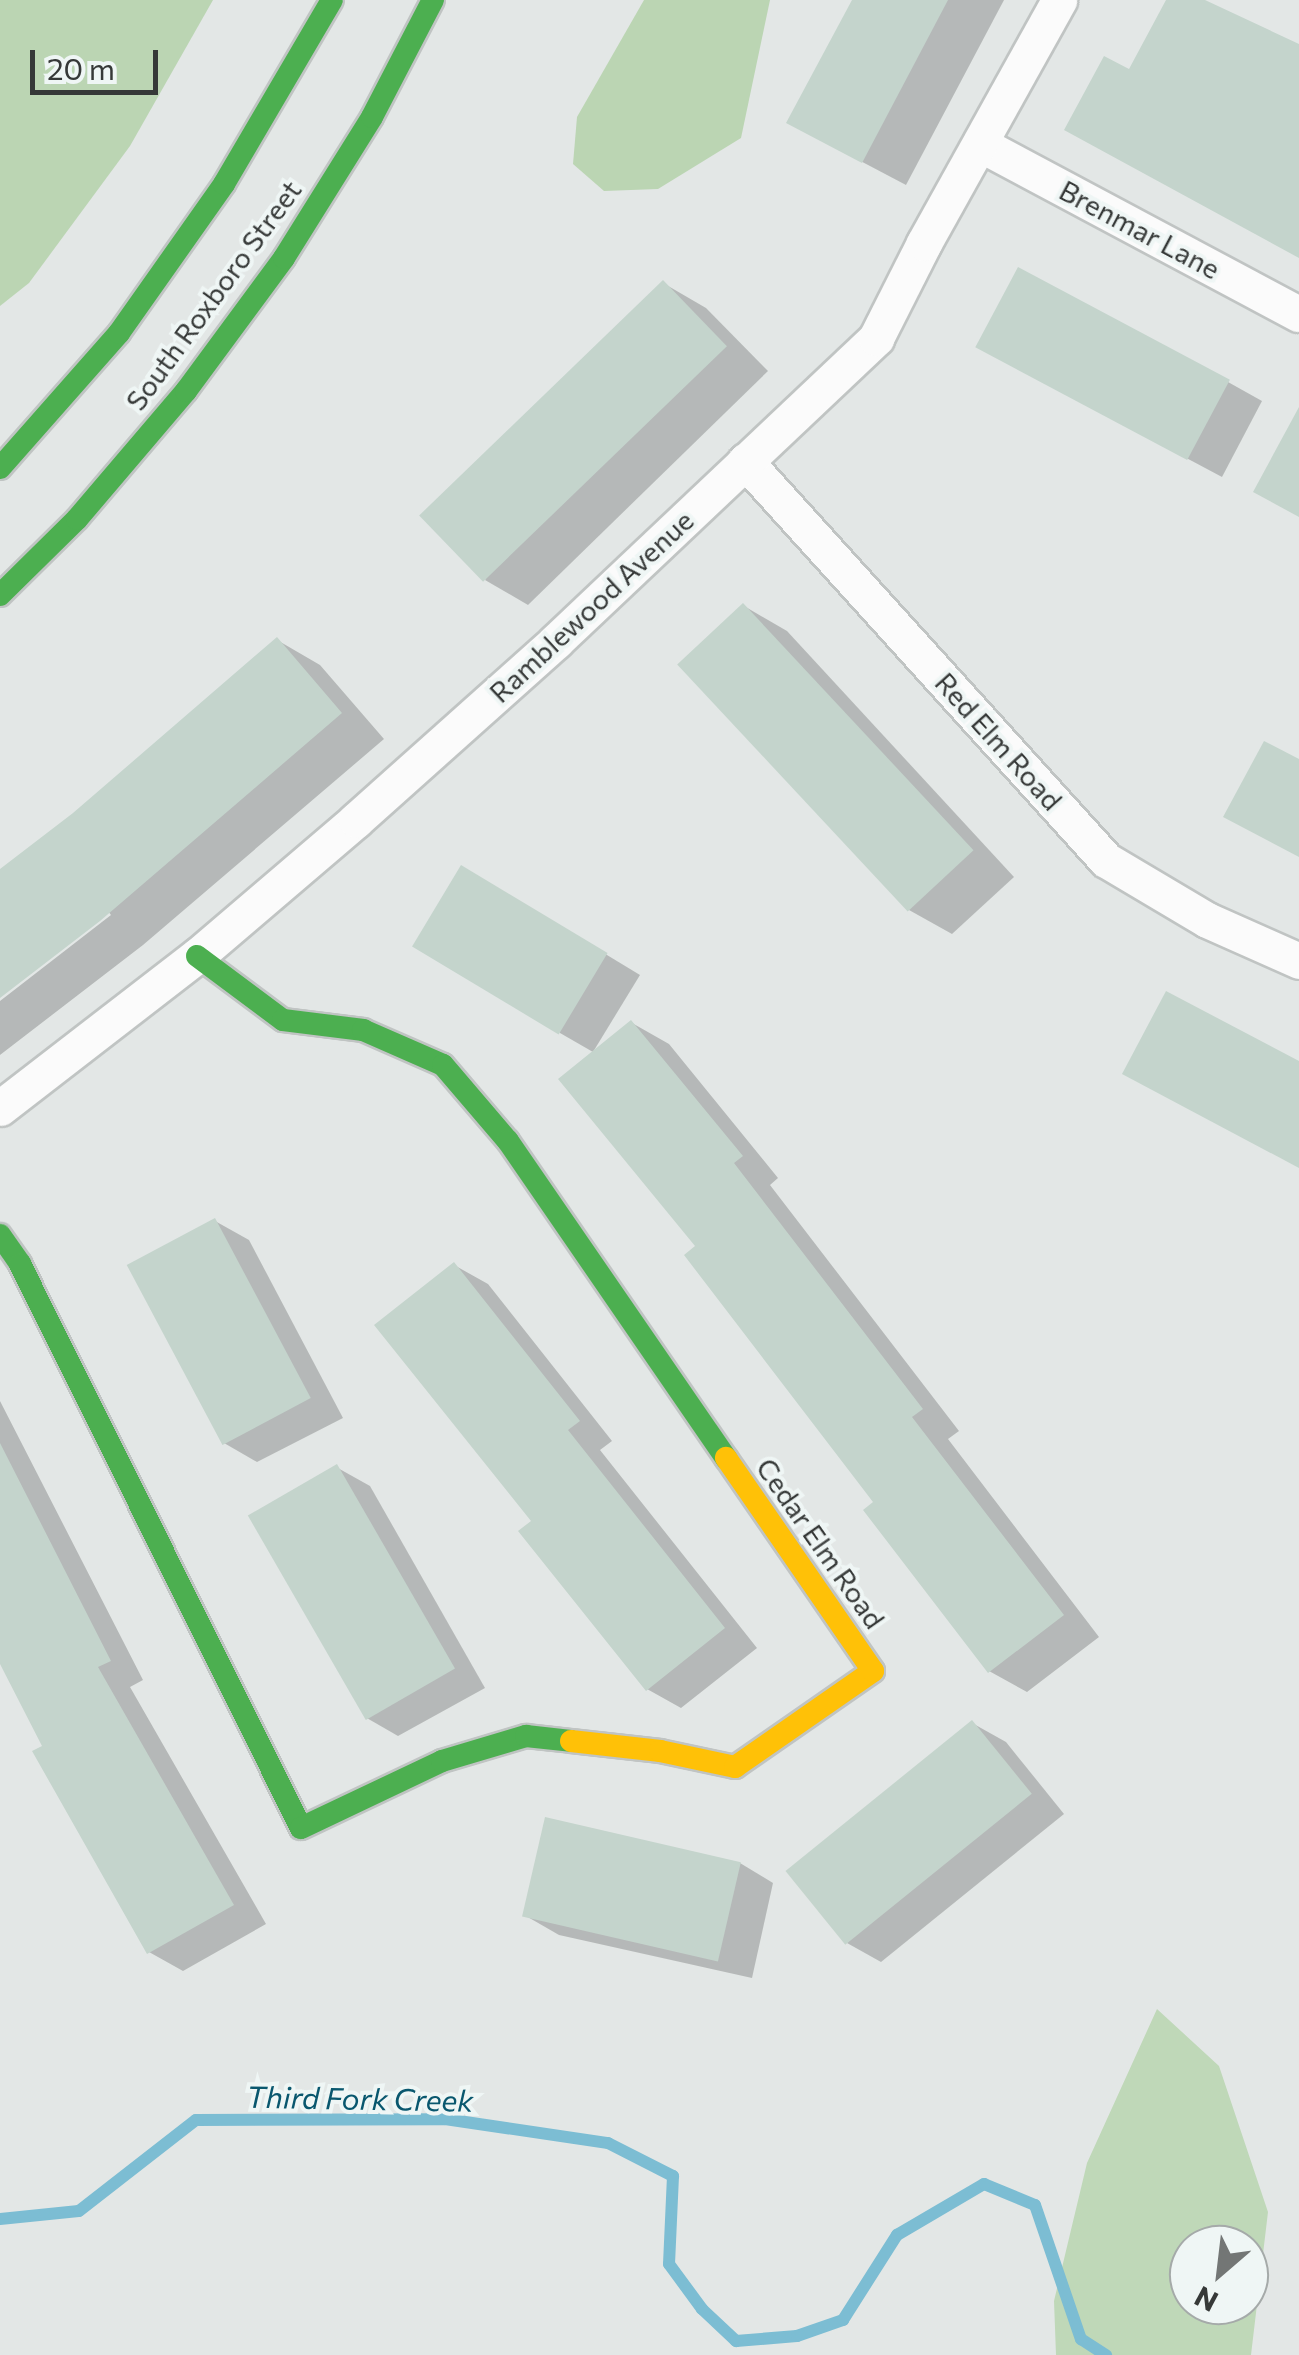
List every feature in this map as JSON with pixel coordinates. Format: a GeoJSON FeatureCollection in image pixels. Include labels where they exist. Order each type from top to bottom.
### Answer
{"type":"FeatureCollection","features":[{"type":"Feature","properties":{"kind":"street","name":"South Roxboro Street"},"geometry":{"type":"LineString","coordinates":[[0,468],[129,318],[224,184],[332,0]]}},
{"type":"Feature","properties":{"kind":"street","name":"South Roxboro Street"},"geometry":{"type":"LineString","coordinates":[[0,595],[77,518],[174,406],[284,258],[372,117],[433,0]]}},
{"type":"Feature","properties":{"kind":"street","name":"Ramblewood Avenue"},"geometry":{"type":"LineString","coordinates":[[0,1108],[197,956],[556,642],[876,338],[1059,0]]}},
{"type":"Feature","properties":{"kind":"street","name":"Brenmar Lane"},"geometry":{"type":"LineString","coordinates":[[980,144],[1299,314]]}},
{"type":"Feature","properties":{"kind":"street","name":"Red Elm Road"},"geometry":{"type":"LineString","coordinates":[[745,461],[1106,860],[1207,920],[1299,962]]}},
{"type":"Feature","properties":{"kind":"street","name":"Cedar Elm Road"},"geometry":{"type":"LineString","coordinates":[[0,1235],[20,1264],[302,1828],[442,1761],[526,1736],[660,1751],[735,1766],[872,1671],[508,1141],[443,1065],[364,1030],[282,1020],[197,956]]}},
{"type":"Feature","properties":{"kind":"green space"},"geometry":{"type":"Polygon","coordinates":[[[0,0],[213,0],[130,146],[29,283],[0,306],[0,0]]]}},
{"type":"Feature","properties":{"kind":"green space"},"geometry":{"type":"Polygon","coordinates":[[[644,0],[770,0],[741,138],[658,189],[604,191],[573,164],[577,117],[644,0]]]}},
{"type":"Feature","properties":{"kind":"green space"},"geometry":{"type":"Polygon","coordinates":[[[1157,2009],[1219,2066],[1268,2212],[1266,2225],[1169,2225],[1169,2325],[1255,2325],[1251,2355],[1056,2355],[1054,2301],[1087,2163],[1157,2009]]]}},
{"type":"Feature","properties":{"kind":"building"},"geometry":{"type":"Polygon","coordinates":[[[852,0],[948,0],[862,163],[786,123],[852,0]]]}},
{"type":"Feature","properties":{"kind":"building"},"geometry":{"type":"Polygon","coordinates":[[[1166,0],[1205,0],[1299,44],[1299,258],[1064,130],[1104,56],[1129,69],[1166,0]]]}},
{"type":"Feature","properties":{"kind":"building"},"geometry":{"type":"Polygon","coordinates":[[[1018,267],[1230,380],[1187,460],[975,347],[1018,267]]]}},
{"type":"Feature","properties":{"kind":"building"},"geometry":{"type":"Polygon","coordinates":[[[663,280],[727,346],[483,582],[419,515],[663,280]]]}},
{"type":"Feature","properties":{"kind":"building"},"geometry":{"type":"Polygon","coordinates":[[[1299,407],[1299,517],[1253,492],[1299,407]]]}},
{"type":"Feature","properties":{"kind":"building"},"geometry":{"type":"Polygon","coordinates":[[[743,603],[974,850],[908,912],[677,664],[743,603]]]}},
{"type":"Feature","properties":{"kind":"building"},"geometry":{"type":"Polygon","coordinates":[[[277,637],[342,713],[100,921],[0,998],[0,869],[73,813],[277,637]]]}},
{"type":"Feature","properties":{"kind":"building"},"geometry":{"type":"Polygon","coordinates":[[[1264,741],[1299,759],[1299,857],[1223,817],[1264,741]]]}},
{"type":"Feature","properties":{"kind":"building"},"geometry":{"type":"Polygon","coordinates":[[[461,865],[608,953],[559,1035],[412,946],[461,865]]]}},
{"type":"Feature","properties":{"kind":"building"},"geometry":{"type":"Polygon","coordinates":[[[1166,991],[1299,1061],[1299,1168],[1122,1074],[1166,991]]]}},
{"type":"Feature","properties":{"kind":"building"},"geometry":{"type":"Polygon","coordinates":[[[631,1020],[743,1156],[734,1163],[923,1409],[912,1417],[1064,1615],[988,1673],[863,1510],[873,1502],[684,1255],[695,1246],[558,1079],[631,1020]]]}},
{"type":"Feature","properties":{"kind":"building"},"geometry":{"type":"Polygon","coordinates":[[[215,1218],[311,1398],[222,1445],[127,1265],[215,1218]]]}},
{"type":"Feature","properties":{"kind":"building"},"geometry":{"type":"Polygon","coordinates":[[[454,1262],[580,1421],[568,1430],[725,1628],[646,1691],[518,1531],[531,1521],[374,1325],[454,1262]]]}},
{"type":"Feature","properties":{"kind":"building"},"geometry":{"type":"Polygon","coordinates":[[[0,1443],[111,1661],[98,1667],[234,1905],[147,1954],[32,1751],[42,1746],[0,1664],[0,1443]]]}},
{"type":"Feature","properties":{"kind":"building"},"geometry":{"type":"Polygon","coordinates":[[[337,1464],[455,1668],[366,1720],[248,1516],[337,1464]]]}},
{"type":"Feature","properties":{"kind":"building"},"geometry":{"type":"Polygon","coordinates":[[[972,1720],[1032,1794],[845,1945],[785,1871],[972,1720]]]}},
{"type":"Feature","properties":{"kind":"building"},"geometry":{"type":"Polygon","coordinates":[[[545,1817],[741,1862],[718,1962],[522,1916],[545,1817]]]}},
{"type":"Feature","properties":{"kind":"waterway","name":"Third Fork Creek"},"geometry":{"type":"LineString","coordinates":[[0,2219],[79,2211],[196,2120],[445,2119],[608,2143],[673,2176],[669,2264],[702,2309],[736,2341],[797,2336],[843,2320],[897,2235],[984,2184],[1035,2205],[1081,2339],[1106,2355]]}},
{"type":"Feature","properties":{"kind":"traffic: fast"},"geometry":{"type":"LineString","coordinates":[[0,468],[119,333],[224,184],[332,0]]}},
{"type":"Feature","properties":{"kind":"traffic: fast"},"geometry":{"type":"LineString","coordinates":[[0,595],[77,519],[186,391],[284,258],[372,117],[433,0]]}},
{"type":"Feature","properties":{"kind":"traffic: fast"},"geometry":{"type":"LineString","coordinates":[[197,956],[283,1020],[363,1030],[443,1065],[508,1141],[726,1458]]}},
{"type":"Feature","properties":{"kind":"traffic: fast"},"geometry":{"type":"LineString","coordinates":[[0,1235],[20,1264],[301,1828],[442,1761],[526,1736],[571,1741]]}},
{"type":"Feature","properties":{"kind":"traffic: slow"},"geometry":{"type":"LineString","coordinates":[[571,1741],[660,1751],[735,1767],[873,1671],[726,1458]]}}]}
